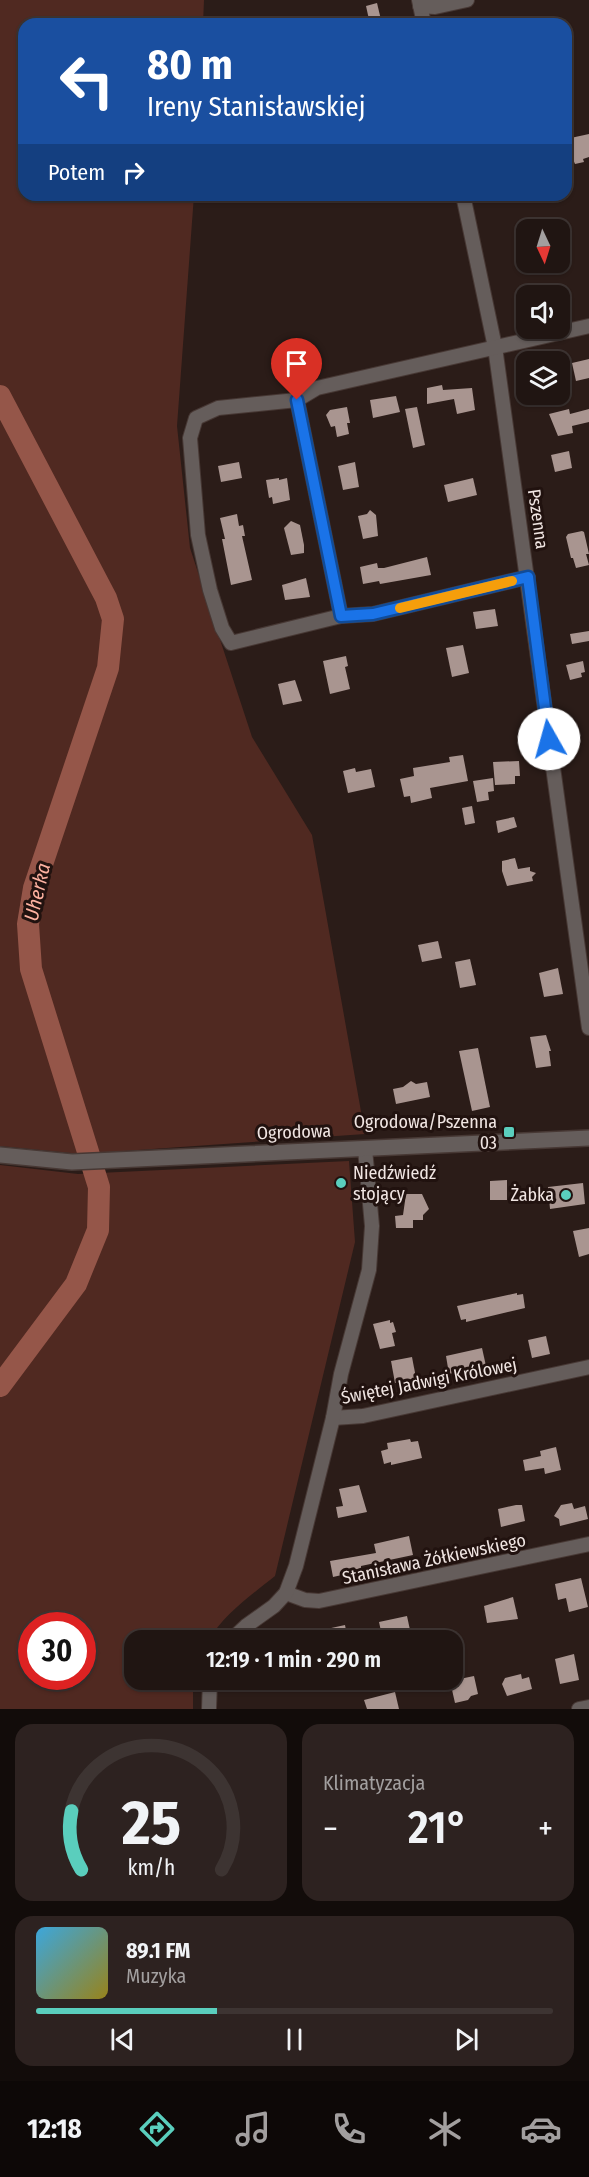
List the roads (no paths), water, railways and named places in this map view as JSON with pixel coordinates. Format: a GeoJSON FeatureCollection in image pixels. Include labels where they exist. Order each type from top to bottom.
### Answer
{"type":"FeatureCollection","features":[{"type":"Feature","properties":{"kind":"street"},"geometry":{"type":"LineString","coordinates":[[423,18],[420,3],[435,7],[467,0]]}},
{"type":"Feature","properties":{"kind":"street","name":"Pszenna"},"geometry":{"type":"LineString","coordinates":[[464,201],[495,347],[589,1028]]}},
{"type":"Feature","properties":{"kind":"street"},"geometry":{"type":"LineString","coordinates":[[528,577],[373,614],[341,616],[231,643],[222,628],[210,590],[198,535],[190,438],[196,418],[218,408],[297,400],[318,388],[589,326]]}},
{"type":"Feature","properties":{"kind":"street"},"geometry":{"type":"LineString","coordinates":[[297,400],[341,616]]}},
{"type":"Feature","properties":{"kind":"street","name":"Ogrodowa"},"geometry":{"type":"LineString","coordinates":[[0,1155],[72,1162],[589,1138]]}},
{"type":"Feature","properties":{"kind":"street","name":"Świętej Jadwigi Królowej"},"geometry":{"type":"LineString","coordinates":[[365,1149],[372,1226],[369,1270],[341,1374],[333,1418],[363,1416],[589,1367]]}},
{"type":"Feature","properties":{"kind":"street"},"geometry":{"type":"LineString","coordinates":[[242,1630],[274,1606],[286,1593],[296,1566],[333,1418]]}},
{"type":"Feature","properties":{"kind":"street","name":"Stanisława Żółkiewskiego"},"geometry":{"type":"LineString","coordinates":[[286,1593],[305,1600],[319,1601],[589,1544]]}},
{"type":"Feature","properties":{"kind":"street"},"geometry":{"type":"LineString","coordinates":[[209,1709],[210,1690]]}},
{"type":"Feature","properties":{"kind":"street"},"geometry":{"type":"LineString","coordinates":[[579,1709],[589,1707]]}},
{"type":"Feature","properties":{"kind":"waterway","name":"Uherka"},"geometry":{"type":"LineString","coordinates":[[0,396],[106,598],[113,619],[108,668],[34,888],[28,924],[31,969],[99,1187],[98,1230],[76,1284],[0,1386]]}},
{"type":"Feature","properties":{"kind":"place","name":"Ogrodowa/Pszenna 03"},"geometry":{"type":"Point","coordinates":[509,1132]}},
{"type":"Feature","properties":{"kind":"place","name":"Niedźwiedź stojący"},"geometry":{"type":"Point","coordinates":[341,1183]}},
{"type":"Feature","properties":{"kind":"place","name":"Żabka"},"geometry":{"type":"Point","coordinates":[566,1195]}}]}
